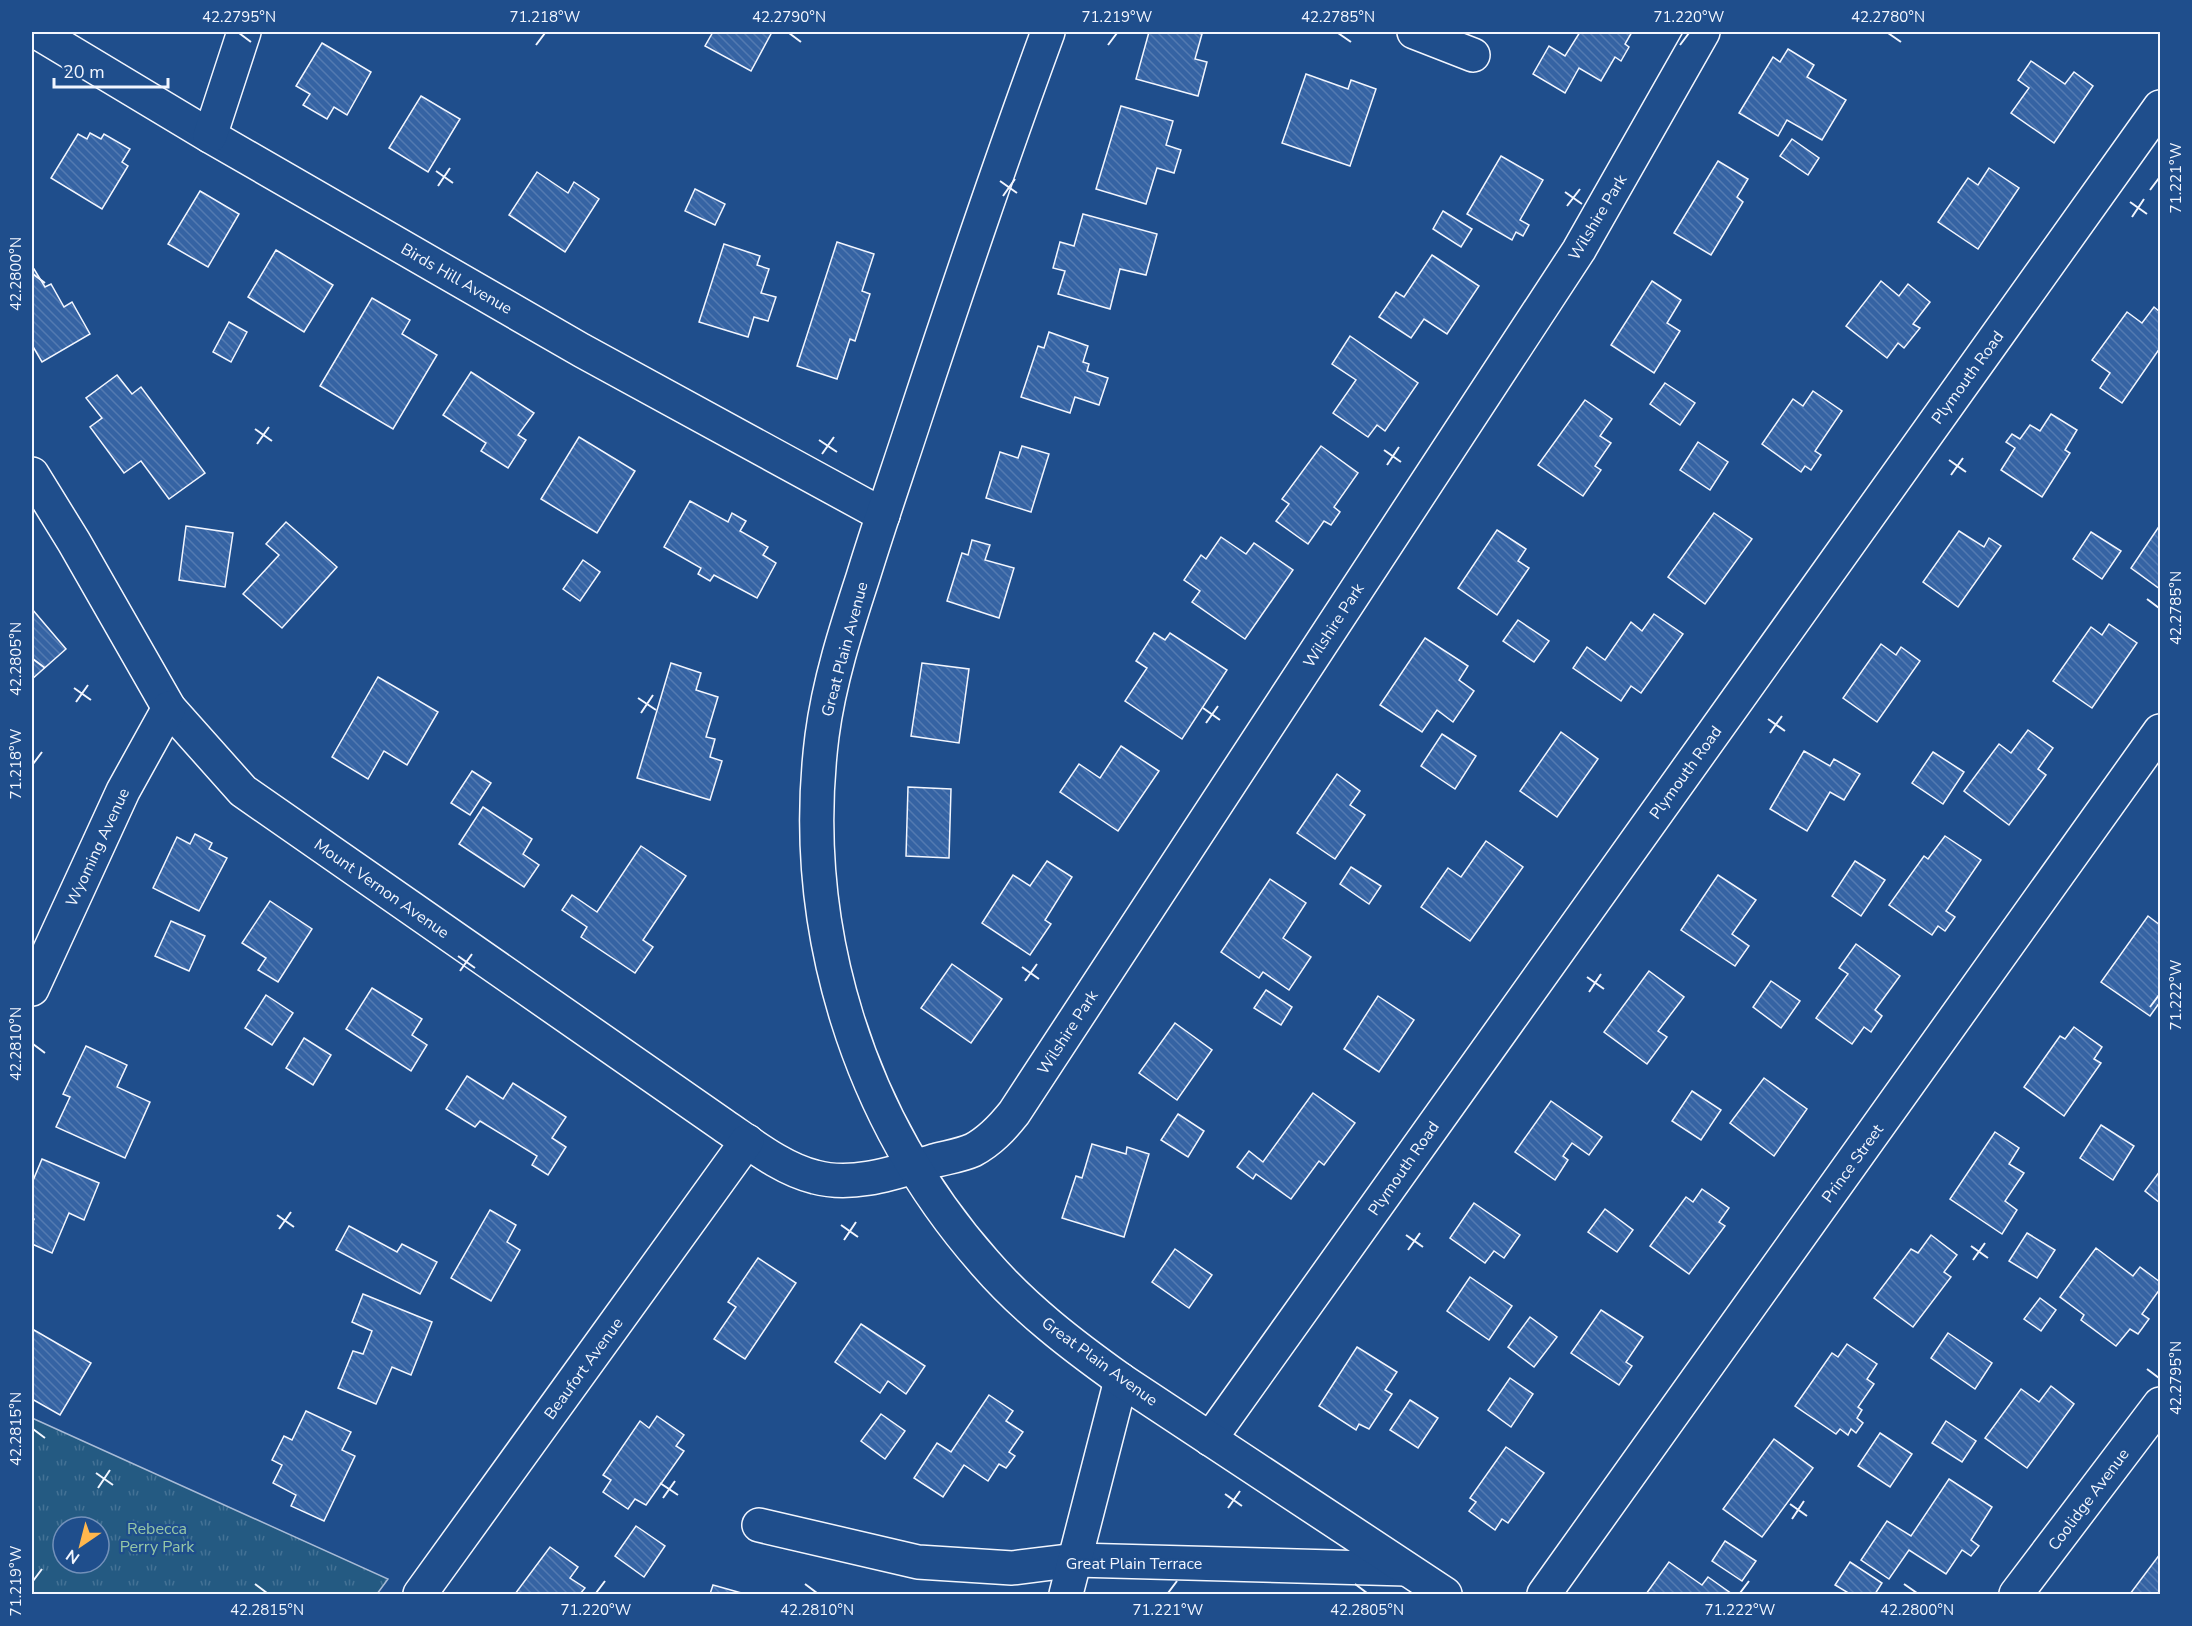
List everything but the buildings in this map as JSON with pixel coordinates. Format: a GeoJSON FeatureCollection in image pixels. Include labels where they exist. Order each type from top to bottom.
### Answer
{"type":"FeatureCollection","features":[{"type":"Feature","properties":{"kind":"street","name":"Birds Hill Avenue"},"geometry":{"type":"LineString","coordinates":[[37,32],[210,136],[581,350],[883,515]]}},
{"type":"Feature","properties":{"kind":"street"},"geometry":{"type":"LineString","coordinates":[[210,136],[244,32]]}},
{"type":"Feature","properties":{"kind":"street","name":"Great Plain Avenue"},"geometry":{"type":"LineString","coordinates":[[1048,32],[997,171],[883,515],[842,643],[830,690],[818,776],[819,876],[825,936],[835,978],[856,1048],[886,1115],[914,1167],[957,1230],[1000,1280],[1045,1322],[1121,1380],[1445,1594]]}},
{"type":"Feature","properties":{"kind":"street"},"geometry":{"type":"LineString","coordinates":[[1414,32],[1473,55]]}},
{"type":"Feature","properties":{"kind":"street","name":"Wilshire Park"},"geometry":{"type":"LineString","coordinates":[[914,1167],[971,1150],[988,1141],[1014,1113],[1580,249],[1703,32]]}},
{"type":"Feature","properties":{"kind":"street","name":"Plymouth Road"},"geometry":{"type":"LineString","coordinates":[[1210,1439],[2160,107]]}},
{"type":"Feature","properties":{"kind":"street","name":"Mount Vernon Avenue"},"geometry":{"type":"LineString","coordinates":[[32,474],[74,542],[169,708],[243,791],[747,1141],[799,1173],[832,1181],[871,1177],[914,1167]]}},
{"type":"Feature","properties":{"kind":"street","name":"Wyoming Avenue"},"geometry":{"type":"LineString","coordinates":[[32,989],[123,791],[169,708]]}},
{"type":"Feature","properties":{"kind":"street","name":"Prince Street"},"geometry":{"type":"LineString","coordinates":[[1544,1594],[2160,731]]}},
{"type":"Feature","properties":{"kind":"street","name":"Beaufort Avenue"},"geometry":{"type":"LineString","coordinates":[[420,1594],[747,1141]]}},
{"type":"Feature","properties":{"kind":"street"},"geometry":{"type":"LineString","coordinates":[[1066,1594],[1077,1560],[1121,1380]]}},
{"type":"Feature","properties":{"kind":"street","name":"Coolidge Avenue"},"geometry":{"type":"LineString","coordinates":[[2016,1594],[2160,1404]]}},
{"type":"Feature","properties":{"kind":"street","name":"Great Plain Terrace"},"geometry":{"type":"LineString","coordinates":[[759,1525],[918,1562],[1012,1568],[1077,1560],[1406,1569]]}},
{"type":"Feature","properties":{"kind":"green space","name":"Rebecca Perry Park"},"geometry":{"type":"Polygon","coordinates":[[[32,1418],[388,1579],[377,1594],[32,1594],[32,1418]]]}}]}
